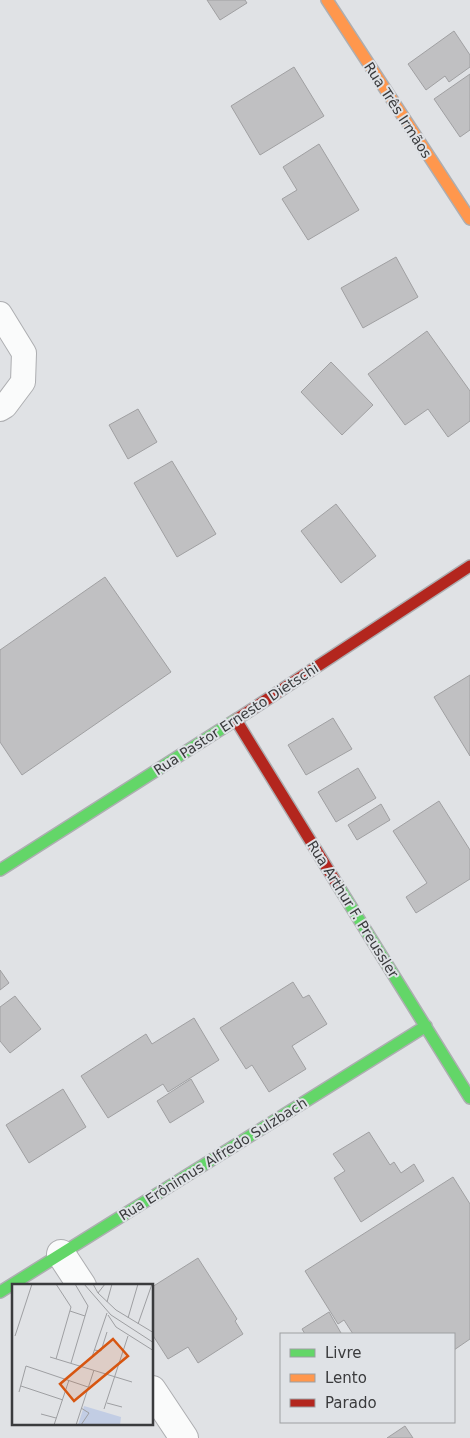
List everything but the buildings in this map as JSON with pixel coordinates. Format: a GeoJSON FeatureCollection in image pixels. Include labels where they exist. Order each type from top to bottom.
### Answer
{"type":"FeatureCollection","features":[{"type":"Feature","properties":{"kind":"street","name":"Rua Três Irmãos"},"geometry":{"type":"LineString","coordinates":[[327,0],[470,219]]}},
{"type":"Feature","properties":{"kind":"street","name":"Rua Pastor Ernesto Dietschi"},"geometry":{"type":"LineString","coordinates":[[0,870],[236,720],[470,566]]}},
{"type":"Feature","properties":{"kind":"street","name":"Rua Arthur F. Preussler"},"geometry":{"type":"LineString","coordinates":[[236,720],[470,1098]]}},
{"type":"Feature","properties":{"kind":"street","name":"Rua Erônimus Alfredo Sulzbach"},"geometry":{"type":"LineString","coordinates":[[13,1284],[426,1026]]}},
{"type":"Feature","properties":{"kind":"street"},"geometry":{"type":"LineString","coordinates":[[61,1254],[81,1284]]}},
{"type":"Feature","properties":{"kind":"street","name":"Rua Erônimus Alfredo Sulzbach"},"geometry":{"type":"LineString","coordinates":[[0,1292],[12,1285]]}},
{"type":"Feature","properties":{"kind":"street"},"geometry":{"type":"LineString","coordinates":[[154,1393],[184,1438]]}},
{"type":"Feature","properties":{"kind":"lane"},"geometry":{"type":"LineString","coordinates":[[0,314],[24,353],[23,382],[0,409]]}},
{"type":"Feature","properties":{"kind":"traffic: fast"},"geometry":{"type":"LineString","coordinates":[[0,870],[237,719]]}},
{"type":"Feature","properties":{"kind":"traffic: fast"},"geometry":{"type":"LineString","coordinates":[[337,884],[470,1098]]}},
{"type":"Feature","properties":{"kind":"traffic: fast"},"geometry":{"type":"LineString","coordinates":[[13,1284],[426,1026]]}},
{"type":"Feature","properties":{"kind":"traffic: fast"},"geometry":{"type":"LineString","coordinates":[[0,1292],[12,1285]]}},
{"type":"Feature","properties":{"kind":"traffic: slow"},"geometry":{"type":"LineString","coordinates":[[327,0],[470,219]]}},
{"type":"Feature","properties":{"kind":"traffic: jam"},"geometry":{"type":"LineString","coordinates":[[237,719],[470,566]]}},
{"type":"Feature","properties":{"kind":"traffic: jam"},"geometry":{"type":"LineString","coordinates":[[236,720],[337,884]]}}]}
